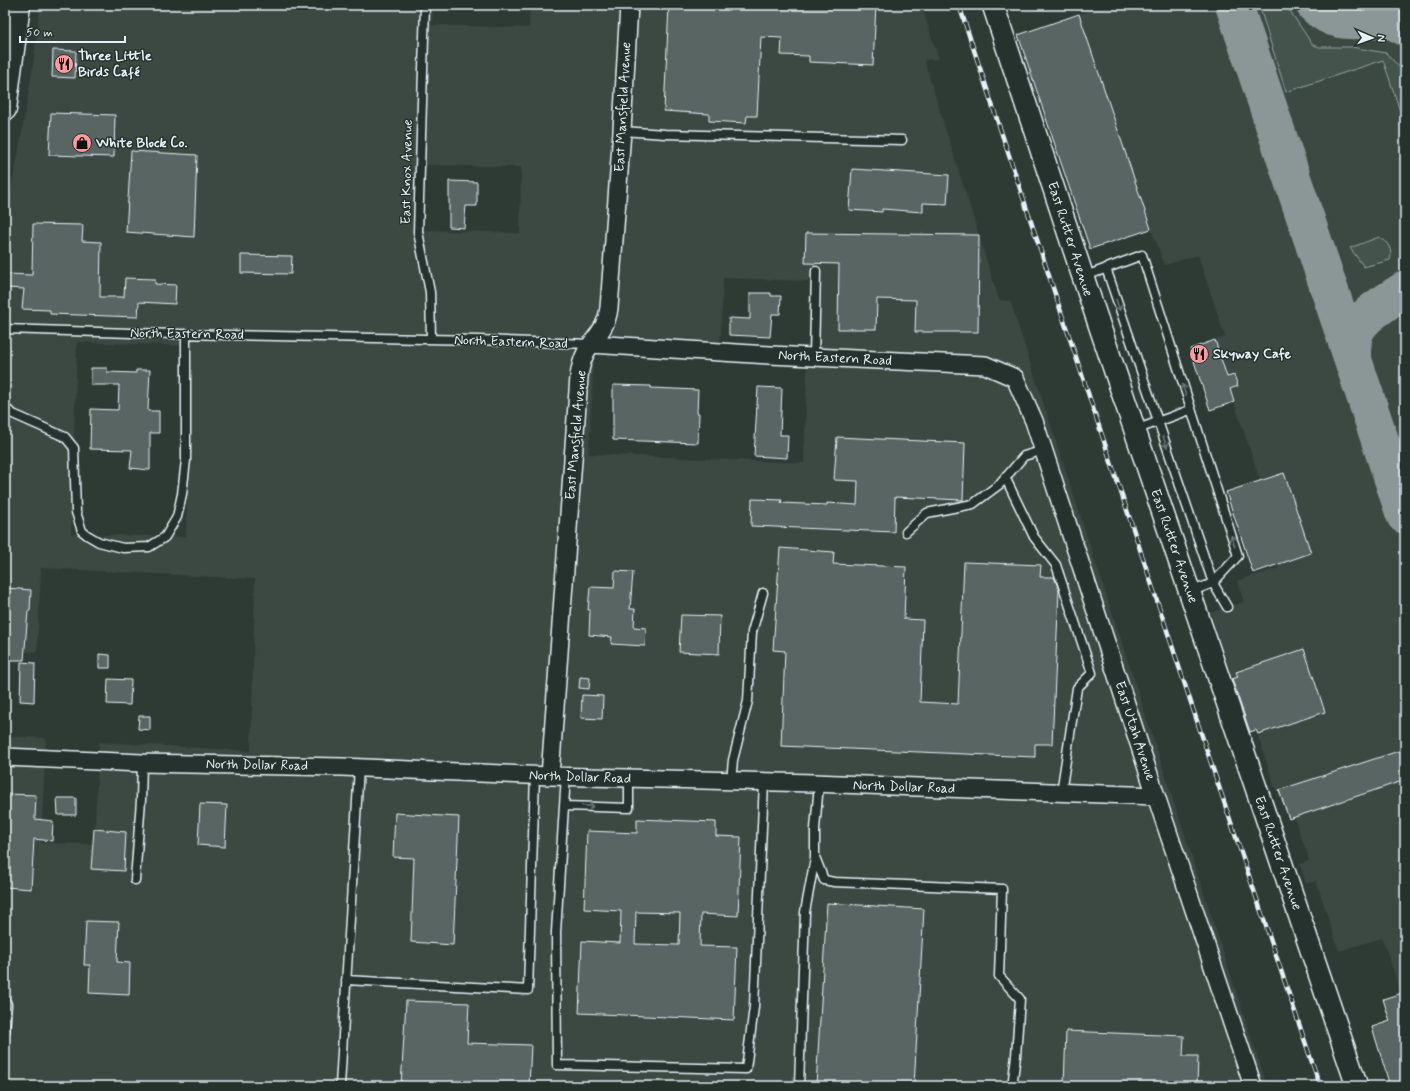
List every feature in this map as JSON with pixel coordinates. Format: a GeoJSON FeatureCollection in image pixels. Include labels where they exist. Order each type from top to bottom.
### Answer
{"type":"FeatureCollection","features":[{"type":"Feature","properties":{"kind":"main road"},"geometry":{"type":"LineString","coordinates":[[5,110],[19,5]]}},
{"type":"Feature","properties":{"kind":"street","name":"East Mansfield Avenue"},"geometry":{"type":"LineString","coordinates":[[542,776],[579,376],[583,359],[591,344],[604,327],[609,308],[622,132],[629,5]]}},
{"type":"Feature","properties":{"kind":"street","name":"East Rutter Avenue"},"geometry":{"type":"LineString","coordinates":[[993,5],[1083,277],[1357,1086]]}},
{"type":"Feature","properties":{"kind":"street","name":"North Eastern Road"},"geometry":{"type":"LineString","coordinates":[[591,344],[985,365],[1015,378]]}},
{"type":"Feature","properties":{"kind":"street","name":"East Utah Avenue"},"geometry":{"type":"LineString","coordinates":[[1015,378],[1044,450],[1156,796],[1253,1086]]}},
{"type":"Feature","properties":{"kind":"street","name":"North Dollar Road"},"geometry":{"type":"LineString","coordinates":[[5,756],[142,763],[359,767],[542,776],[764,782],[1156,796]]}},
{"type":"Feature","properties":{"kind":"lane","name":"East Knox Avenue"},"geometry":{"type":"LineString","coordinates":[[425,5],[418,232],[430,292],[431,339]]}},
{"type":"Feature","properties":{"kind":"lane"},"geometry":{"type":"LineString","coordinates":[[622,132],[902,140]]}},
{"type":"Feature","properties":{"kind":"lane"},"geometry":{"type":"LineString","coordinates":[[1083,277],[1142,256],[1190,410],[1238,556],[1213,583],[1190,592]]}},
{"type":"Feature","properties":{"kind":"lane"},"geometry":{"type":"LineString","coordinates":[[1106,268],[1213,583],[1227,608]]}},
{"type":"Feature","properties":{"kind":"lane"},"geometry":{"type":"LineString","coordinates":[[814,357],[816,271]]}},
{"type":"Feature","properties":{"kind":"lane","name":"North Eastern Road"},"geometry":{"type":"LineString","coordinates":[[5,329],[591,344]]}},
{"type":"Feature","properties":{"kind":"lane"},"geometry":{"type":"LineString","coordinates":[[5,408],[13,414],[65,437],[74,448],[76,512],[82,530],[86,535],[99,542],[123,548],[149,547],[165,537],[177,517],[182,494],[186,460],[186,334]]}},
{"type":"Feature","properties":{"kind":"lane"},"geometry":{"type":"LineString","coordinates":[[1135,430],[1190,410]]}},
{"type":"Feature","properties":{"kind":"lane"},"geometry":{"type":"LineString","coordinates":[[906,532],[927,513],[972,504],[1000,484],[1024,456],[1044,450]]}},
{"type":"Feature","properties":{"kind":"lane"},"geometry":{"type":"LineString","coordinates":[[1006,478],[1034,537],[1056,565],[1092,673],[1077,688],[1061,793]]}},
{"type":"Feature","properties":{"kind":"lane"},"geometry":{"type":"LineString","coordinates":[[731,781],[733,760],[748,701],[752,632],[763,593]]}},
{"type":"Feature","properties":{"kind":"lane"},"geometry":{"type":"LineString","coordinates":[[135,880],[141,800],[142,763]]}},
{"type":"Feature","properties":{"kind":"lane"},"geometry":{"type":"LineString","coordinates":[[340,1086],[359,767]]}},
{"type":"Feature","properties":{"kind":"lane"},"geometry":{"type":"LineString","coordinates":[[346,980],[528,990],[542,776]]}},
{"type":"Feature","properties":{"kind":"lane"},"geometry":{"type":"LineString","coordinates":[[566,776],[556,932],[557,1065],[746,1069],[754,1007],[764,782]]}},
{"type":"Feature","properties":{"kind":"lane"},"geometry":{"type":"LineString","coordinates":[[564,806],[629,808],[629,778]]}},
{"type":"Feature","properties":{"kind":"lane"},"geometry":{"type":"LineString","coordinates":[[799,1086],[805,912],[815,857],[815,829],[819,784]]}},
{"type":"Feature","properties":{"kind":"lane"},"geometry":{"type":"LineString","coordinates":[[815,857],[824,880],[834,882],[1002,889],[999,976],[1020,998],[1016,1056],[1012,1086]]}},
{"type":"Feature","properties":{"kind":"lane"},"geometry":{"type":"LineString","coordinates":[[5,1001],[7,1004],[5,1032]]}},
{"type":"Feature","properties":{"kind":"shaded area"},"geometry":{"type":"Polygon","coordinates":[[[40,5],[433,5],[432,25],[529,28],[530,5],[921,5],[939,59],[924,60],[999,300],[1010,301],[1267,1086],[5,1086],[5,736],[46,738],[41,843],[94,844],[99,742],[251,751],[255,579],[41,568],[37,652],[5,651],[5,215],[18,155],[33,66],[40,5]],[[424,165],[423,230],[520,233],[521,167],[424,165]],[[723,278],[720,358],[594,352],[589,454],[804,463],[810,281],[723,278]],[[77,342],[71,534],[186,537],[192,346],[77,342]]]}},
{"type":"Feature","properties":{"kind":"shaded area"},"geometry":{"type":"Polygon","coordinates":[[[1083,5],[1405,5],[1405,1086],[1390,1086],[1372,1027],[1390,1021],[1383,999],[1401,993],[1382,938],[1339,951],[1316,881],[1306,884],[1300,864],[1309,861],[1307,853],[1294,818],[1289,819],[1279,791],[1276,791],[1256,730],[1249,732],[1210,613],[1244,602],[1237,581],[1278,568],[1277,565],[1253,573],[1226,492],[1260,480],[1234,402],[1210,410],[1190,349],[1225,337],[1198,255],[1165,265],[1151,229],[1090,249],[1018,35],[1086,12],[1083,5]]]}},
{"type":"Feature","properties":{"kind":"shaded area"},"geometry":{"type":"Polygon","coordinates":[[[1259,5],[1286,5],[1312,44],[1319,47],[1351,47],[1386,53],[1405,73],[1405,126],[1383,60],[1286,92],[1259,5]]]}},
{"type":"Feature","properties":{"kind":"shaded area"},"geometry":{"type":"Polygon","coordinates":[[[1379,237],[1385,241],[1389,247],[1391,253],[1390,260],[1364,267],[1350,248],[1379,237]]]}},
{"type":"Feature","properties":{"kind":"building"},"geometry":{"type":"Polygon","coordinates":[[[669,5],[876,5],[873,65],[809,62],[809,56],[781,55],[782,38],[761,37],[757,116],[747,116],[746,123],[709,121],[709,114],[664,111],[669,5]]]}},
{"type":"Feature","properties":{"kind":"building"},"geometry":{"type":"Polygon","coordinates":[[[1079,14],[1151,229],[1090,249],[1018,35],[1079,14]]]}},
{"type":"Feature","properties":{"kind":"building","name":"Three Little Birds Café"},"geometry":{"type":"Polygon","coordinates":[[[53,50],[76,51],[75,78],[52,77],[53,50]]]}},
{"type":"Feature","properties":{"kind":"building","name":"White Block Co."},"geometry":{"type":"Polygon","coordinates":[[[51,113],[115,115],[114,157],[49,155],[51,113]]]}},
{"type":"Feature","properties":{"kind":"building"},"geometry":{"type":"Polygon","coordinates":[[[131,151],[197,155],[194,237],[126,232],[131,151]]]}},
{"type":"Feature","properties":{"kind":"building"},"geometry":{"type":"Polygon","coordinates":[[[852,169],[949,175],[947,204],[923,203],[923,212],[882,209],[882,212],[849,210],[852,169]]]}},
{"type":"Feature","properties":{"kind":"building"},"geometry":{"type":"Polygon","coordinates":[[[449,181],[477,182],[477,206],[466,206],[464,228],[449,227],[449,181]]]}},
{"type":"Feature","properties":{"kind":"building"},"geometry":{"type":"Polygon","coordinates":[[[33,224],[83,225],[82,241],[101,242],[100,297],[124,297],[125,278],[155,279],[155,284],[176,285],[175,304],[139,302],[138,317],[50,314],[50,310],[22,309],[24,289],[7,288],[7,274],[32,275],[33,224]]]}},
{"type":"Feature","properties":{"kind":"building"},"geometry":{"type":"Polygon","coordinates":[[[806,233],[979,235],[978,332],[915,332],[916,300],[877,299],[876,329],[838,329],[839,264],[805,263],[806,233]]]}},
{"type":"Feature","properties":{"kind":"building"},"geometry":{"type":"Polygon","coordinates":[[[241,255],[292,256],[291,274],[241,273],[241,255]]]}},
{"type":"Feature","properties":{"kind":"building"},"geometry":{"type":"Polygon","coordinates":[[[750,293],[771,293],[771,296],[781,296],[780,314],[772,314],[770,337],[729,335],[729,318],[750,319],[750,293]]]}},
{"type":"Feature","properties":{"kind":"building"},"geometry":{"type":"Polygon","coordinates":[[[1215,340],[1227,377],[1234,375],[1238,386],[1230,389],[1234,402],[1210,410],[1190,349],[1215,340]]]}},
{"type":"Feature","properties":{"kind":"building"},"geometry":{"type":"Polygon","coordinates":[[[91,368],[107,368],[107,372],[136,373],[136,370],[150,370],[148,411],[159,411],[159,433],[150,433],[150,470],[130,468],[132,450],[90,449],[91,409],[118,410],[119,385],[91,385],[91,368]]]}},
{"type":"Feature","properties":{"kind":"building"},"geometry":{"type":"Polygon","coordinates":[[[613,385],[651,386],[651,388],[698,390],[698,443],[613,440],[613,385]]]}},
{"type":"Feature","properties":{"kind":"building"},"geometry":{"type":"Polygon","coordinates":[[[758,387],[782,388],[780,435],[788,435],[787,458],[754,456],[758,387]]]}},
{"type":"Feature","properties":{"kind":"building"},"geometry":{"type":"Polygon","coordinates":[[[837,437],[965,443],[963,500],[895,497],[894,532],[751,526],[752,499],[782,500],[781,503],[827,505],[827,503],[857,505],[858,481],[834,480],[837,437]]]}},
{"type":"Feature","properties":{"kind":"building"},"geometry":{"type":"Polygon","coordinates":[[[1284,473],[1311,553],[1253,573],[1226,492],[1284,473]]]}},
{"type":"Feature","properties":{"kind":"building"},"geometry":{"type":"Polygon","coordinates":[[[780,548],[834,552],[833,564],[906,567],[904,619],[923,620],[920,702],[958,704],[964,562],[1041,565],[1040,577],[1054,577],[1059,590],[1052,744],[1035,744],[1035,757],[781,746],[785,651],[773,650],[780,548]]]}},
{"type":"Feature","properties":{"kind":"building"},"geometry":{"type":"Polygon","coordinates":[[[615,571],[633,572],[630,609],[635,609],[634,627],[646,628],[645,646],[611,644],[612,637],[589,635],[590,610],[588,610],[590,587],[614,588],[615,571]]]}},
{"type":"Feature","properties":{"kind":"building"},"geometry":{"type":"Polygon","coordinates":[[[7,588],[31,590],[24,660],[5,660],[8,609],[6,609],[7,588]]]}},
{"type":"Feature","properties":{"kind":"building"},"geometry":{"type":"Polygon","coordinates":[[[681,615],[720,616],[719,654],[679,652],[681,615]]]}},
{"type":"Feature","properties":{"kind":"building"},"geometry":{"type":"Polygon","coordinates":[[[1304,649],[1325,712],[1258,734],[1256,730],[1250,732],[1232,679],[1238,677],[1236,672],[1304,649]]]}},
{"type":"Feature","properties":{"kind":"building"},"geometry":{"type":"Polygon","coordinates":[[[99,654],[110,655],[110,668],[99,668],[99,654]]]}},
{"type":"Feature","properties":{"kind":"building"},"geometry":{"type":"Polygon","coordinates":[[[21,662],[35,663],[34,702],[20,701],[21,662]]]}},
{"type":"Feature","properties":{"kind":"building"},"geometry":{"type":"Polygon","coordinates":[[[580,677],[590,678],[589,689],[579,688],[580,677]]]}},
{"type":"Feature","properties":{"kind":"building"},"geometry":{"type":"Polygon","coordinates":[[[108,679],[131,680],[130,705],[107,704],[108,679]]]}},
{"type":"Feature","properties":{"kind":"building"},"geometry":{"type":"Polygon","coordinates":[[[582,695],[603,696],[602,719],[581,718],[582,695]]]}},
{"type":"Feature","properties":{"kind":"building"},"geometry":{"type":"Polygon","coordinates":[[[139,716],[150,716],[150,730],[138,729],[139,716]]]}},
{"type":"Feature","properties":{"kind":"building"},"geometry":{"type":"Polygon","coordinates":[[[1405,749],[1405,780],[1289,819],[1279,790],[1405,749]]]}},
{"type":"Feature","properties":{"kind":"building"},"geometry":{"type":"Polygon","coordinates":[[[5,794],[36,795],[35,819],[53,821],[52,841],[34,839],[31,889],[5,887],[5,794]]]}},
{"type":"Feature","properties":{"kind":"building"},"geometry":{"type":"Polygon","coordinates":[[[57,798],[76,798],[76,815],[58,815],[57,798]]]}},
{"type":"Feature","properties":{"kind":"building"},"geometry":{"type":"Polygon","coordinates":[[[200,804],[227,805],[225,847],[198,845],[200,804]]]}},
{"type":"Feature","properties":{"kind":"building"},"geometry":{"type":"Polygon","coordinates":[[[395,813],[459,817],[453,945],[411,942],[414,858],[393,857],[395,813]]]}},
{"type":"Feature","properties":{"kind":"building"},"geometry":{"type":"Polygon","coordinates":[[[637,819],[716,822],[716,836],[741,837],[738,916],[701,914],[700,946],[737,947],[734,1020],[579,1013],[582,941],[620,943],[621,911],[584,909],[587,831],[637,833],[637,819]],[[636,912],[635,944],[679,945],[680,913],[636,912]]]}},
{"type":"Feature","properties":{"kind":"building"},"geometry":{"type":"Polygon","coordinates":[[[94,829],[126,832],[124,871],[91,869],[94,829]]]}},
{"type":"Feature","properties":{"kind":"building"},"geometry":{"type":"Polygon","coordinates":[[[827,903],[924,909],[914,1086],[816,1086],[827,903]]]}},
{"type":"Feature","properties":{"kind":"building"},"geometry":{"type":"Polygon","coordinates":[[[86,921],[119,922],[117,962],[130,963],[129,995],[89,993],[90,965],[84,965],[86,921]]]}},
{"type":"Feature","properties":{"kind":"building"},"geometry":{"type":"Polygon","coordinates":[[[1405,992],[1405,1086],[1390,1086],[1372,1027],[1390,1021],[1383,999],[1405,992]]]}},
{"type":"Feature","properties":{"kind":"building"},"geometry":{"type":"Polygon","coordinates":[[[406,1001],[469,1003],[467,1043],[531,1045],[529,1086],[401,1086],[406,1001]]]}},
{"type":"Feature","properties":{"kind":"building"},"geometry":{"type":"Polygon","coordinates":[[[1066,1031],[1184,1036],[1183,1056],[1198,1056],[1197,1086],[1064,1085],[1066,1031]]]}},
{"type":"Feature","properties":{"kind":"taxiway"},"geometry":{"type":"LineString","coordinates":[[1234,5],[1405,515]]}},
{"type":"Feature","properties":{"kind":"taxiway"},"geometry":{"type":"LineString","coordinates":[[1315,5],[1327,14],[1338,19],[1383,19],[1405,27]]}},
{"type":"Feature","properties":{"kind":"taxiway"},"geometry":{"type":"LineString","coordinates":[[1352,357],[1353,338],[1359,325],[1377,308],[1405,290]]}},
{"type":"Feature","properties":{"kind":"railway"},"geometry":{"type":"LineString","coordinates":[[959,5],[1320,1086]]}},
{"type":"Feature","properties":{"kind":"place","name":"Three Little Birds Café"},"geometry":{"type":"Point","coordinates":[64,64]}},
{"type":"Feature","properties":{"kind":"place","name":"White Block Co."},"geometry":{"type":"Point","coordinates":[82,143]}},
{"type":"Feature","properties":{"kind":"place","name":"Skyway Cafe"},"geometry":{"type":"Point","coordinates":[1199,354]}}]}
